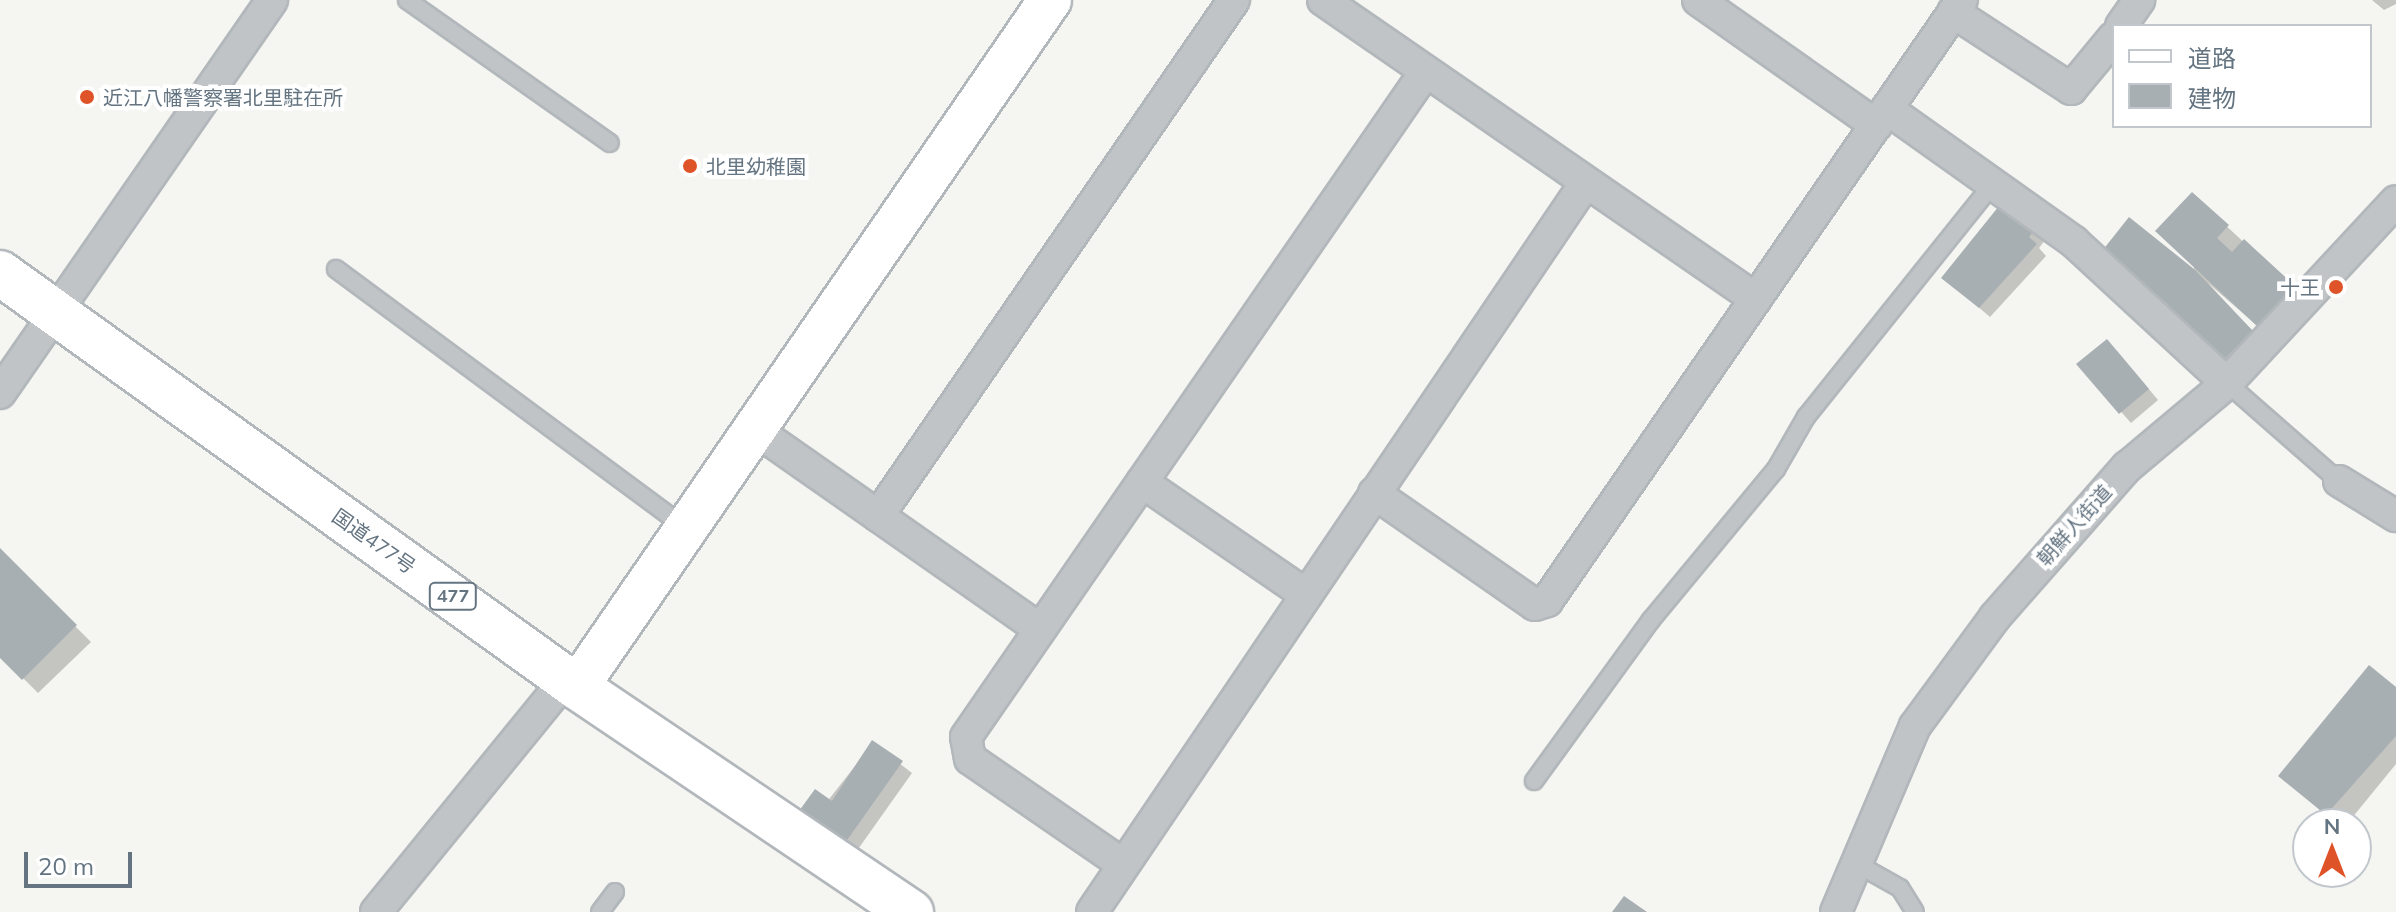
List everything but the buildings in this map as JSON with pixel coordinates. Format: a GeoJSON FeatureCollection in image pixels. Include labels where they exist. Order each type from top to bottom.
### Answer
{"type":"FeatureCollection","features":[{"type":"Feature","properties":{"kind":"highway","name":"国道477号"},"geometry":{"type":"LineString","coordinates":[[0,273],[54,317],[572,683],[911,912]]}},
{"type":"Feature","properties":{"kind":"street"},"geometry":{"type":"LineString","coordinates":[[0,393],[272,0]]}},
{"type":"Feature","properties":{"kind":"street"},"geometry":{"type":"LineString","coordinates":[[376,912],[572,683],[686,528],[1050,0]]}},
{"type":"Feature","properties":{"kind":"street"},"geometry":{"type":"LineString","coordinates":[[878,516],[1234,0]]}},
{"type":"Feature","properties":{"kind":"street"},"geometry":{"type":"LineString","coordinates":[[1323,0],[1756,299]]}},
{"type":"Feature","properties":{"kind":"street"},"geometry":{"type":"LineString","coordinates":[[2122,24],[2139,0]]}},
{"type":"Feature","properties":{"kind":"street"},"geometry":{"type":"LineString","coordinates":[[1704,2],[1881,117],[1993,184],[2142,299],[2227,383]]}},
{"type":"Feature","properties":{"kind":"street"},"geometry":{"type":"LineString","coordinates":[[1374,493],[1535,605],[1547,601],[1957,6],[2071,89],[2112,39]]}},
{"type":"Feature","properties":{"kind":"street"},"geometry":{"type":"LineString","coordinates":[[1121,863],[970,759],[966,737],[1426,71]]}},
{"type":"Feature","properties":{"kind":"street"},"geometry":{"type":"LineString","coordinates":[[1092,912],[1121,863],[1586,182]]}},
{"type":"Feature","properties":{"kind":"street","name":"朝鮮人街道"},"geometry":{"type":"LineString","coordinates":[[1836,912],[1915,726],[1995,617],[2127,467],[2227,383],[2396,201]]}},
{"type":"Feature","properties":{"kind":"street"},"geometry":{"type":"LineString","coordinates":[[754,429],[1040,629]]}},
{"type":"Feature","properties":{"kind":"street"},"geometry":{"type":"LineString","coordinates":[[2339,481],[2396,516]]}},
{"type":"Feature","properties":{"kind":"street"},"geometry":{"type":"LineString","coordinates":[[1142,482],[1305,594]]}},
{"type":"Feature","properties":{"kind":"lane"},"geometry":{"type":"LineString","coordinates":[[407,0],[610,143]]}},
{"type":"Feature","properties":{"kind":"lane"},"geometry":{"type":"LineString","coordinates":[[1534,781],[1651,620],[1776,469],[1806,417],[1993,184]]}},
{"type":"Feature","properties":{"kind":"lane"},"geometry":{"type":"LineString","coordinates":[[336,269],[686,528]]}},
{"type":"Feature","properties":{"kind":"lane"},"geometry":{"type":"LineString","coordinates":[[2227,383],[2339,481]]}},
{"type":"Feature","properties":{"kind":"lane"},"geometry":{"type":"LineString","coordinates":[[1857,864],[1900,888],[1915,912]]}},
{"type":"Feature","properties":{"kind":"lane"},"geometry":{"type":"LineString","coordinates":[[600,912],[615,892]]}},
{"type":"Feature","properties":{"kind":"place","name":"近江八幡警察署北里駐在所"},"geometry":{"type":"Point","coordinates":[87,97]}},
{"type":"Feature","properties":{"kind":"place","name":"北里幼稚園"},"geometry":{"type":"Point","coordinates":[690,166]}},
{"type":"Feature","properties":{"kind":"place","name":"十王"},"geometry":{"type":"Point","coordinates":[2336,287]}}]}
